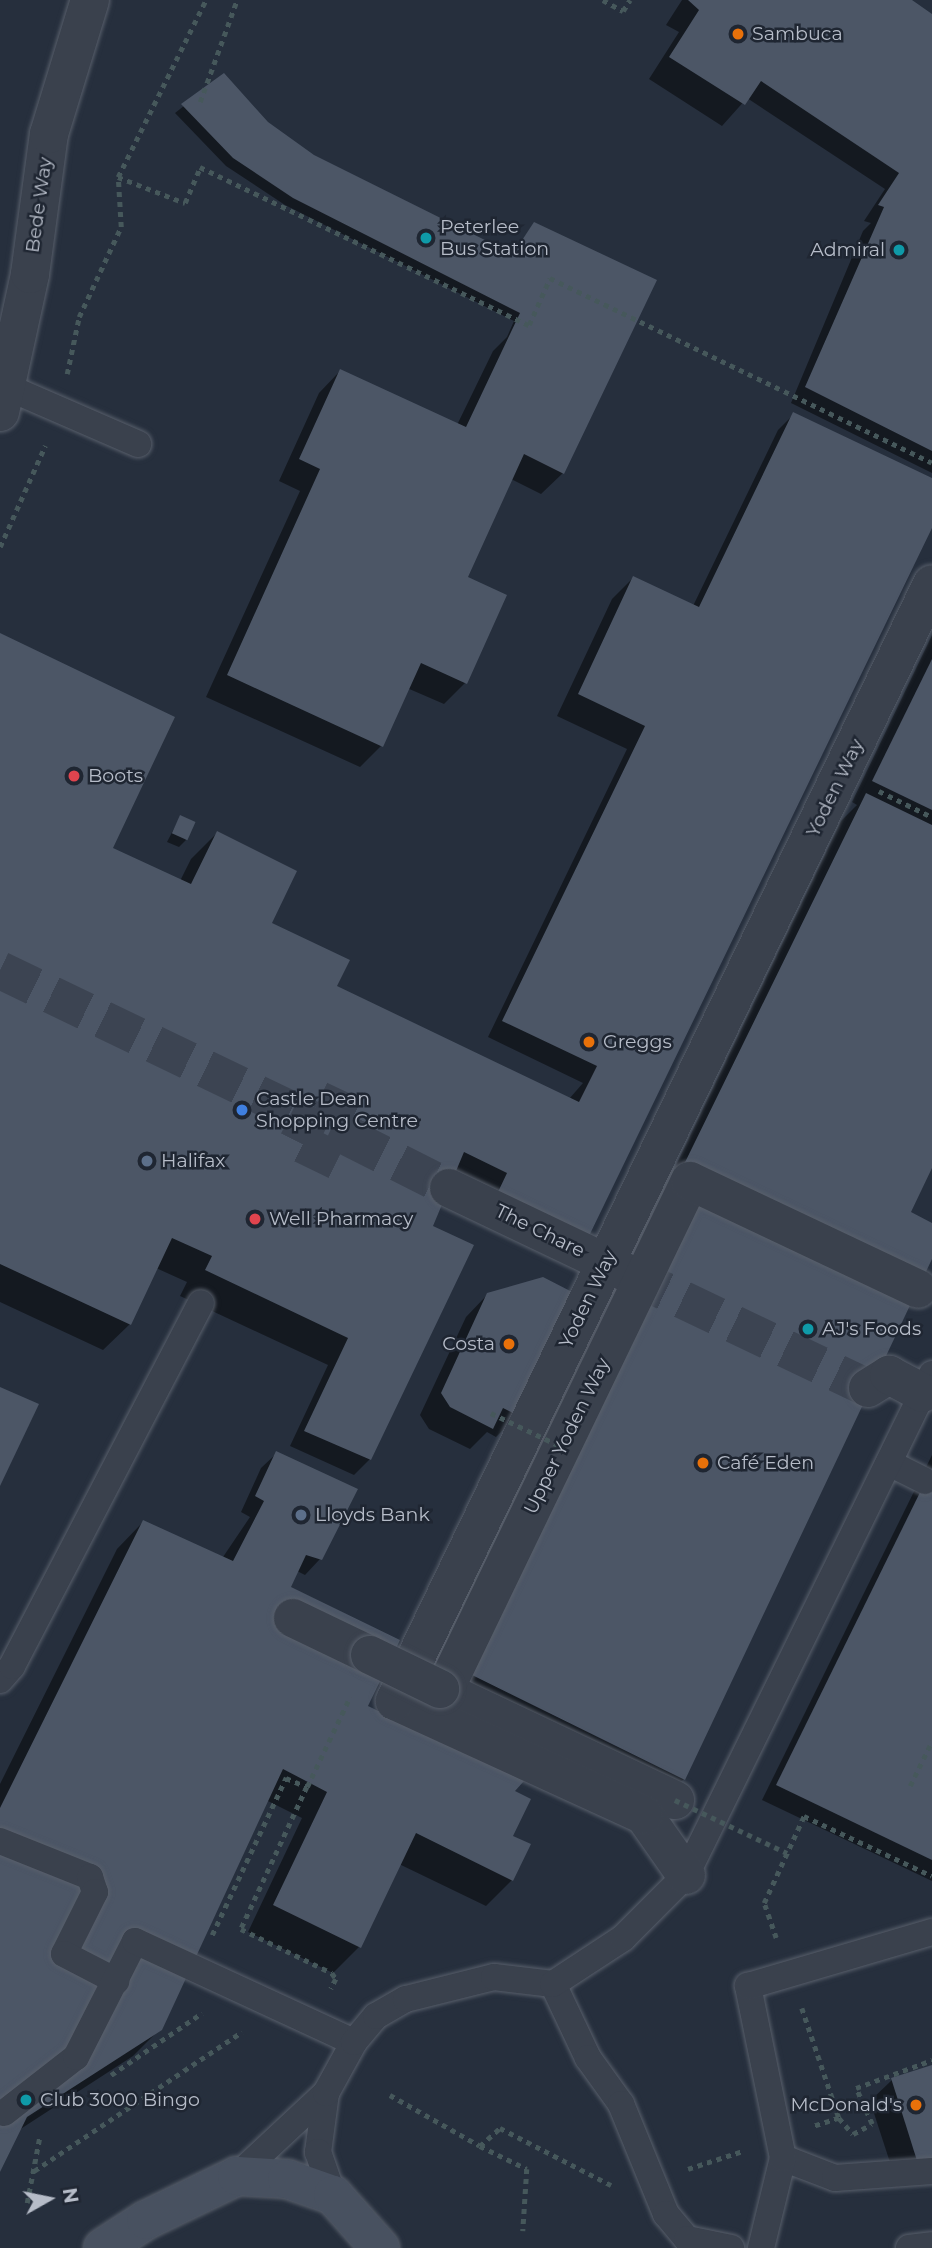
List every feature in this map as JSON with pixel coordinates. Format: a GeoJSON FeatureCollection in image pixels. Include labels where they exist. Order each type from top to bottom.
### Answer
{"type":"FeatureCollection","features":[{"type":"Feature","properties":{"kind":"main road"},"geometry":{"type":"LineString","coordinates":[[103,2247],[237,2176],[287,2179],[333,2195],[380,2248]]}},
{"type":"Feature","properties":{"kind":"street","name":"Bede Way"},"geometry":{"type":"LineString","coordinates":[[4,400],[49,134],[90,0]]}},
{"type":"Feature","properties":{"kind":"street","name":"Yoden Way"},"geometry":{"type":"LineString","coordinates":[[686,1875],[644,1815],[395,1701],[618,1269],[842,773],[932,584]]}},
{"type":"Feature","properties":{"kind":"street","name":"Upper Yoden Way"},"geometry":{"type":"LineString","coordinates":[[442,1690],[690,1181],[918,1289]]}},
{"type":"Feature","properties":{"kind":"street","name":"The Chare"},"geometry":{"type":"LineString","coordinates":[[449,1188],[618,1269]]}},
{"type":"Feature","properties":{"kind":"street"},"geometry":{"type":"LineString","coordinates":[[868,1388],[889,1375],[927,1383]]}},
{"type":"Feature","properties":{"kind":"street"},"geometry":{"type":"LineString","coordinates":[[293,1618],[676,1800]]}},
{"type":"Feature","properties":{"kind":"lane"},"geometry":{"type":"LineString","coordinates":[[4,400],[60,410],[138,444]]}},
{"type":"Feature","properties":{"kind":"lane"},"geometry":{"type":"LineString","coordinates":[[0,1680],[12,1666],[201,1303]]}},
{"type":"Feature","properties":{"kind":"lane"},"geometry":{"type":"LineString","coordinates":[[237,2176],[326,2093],[354,2042],[376,2016],[406,1999],[494,1977],[553,1984],[623,1938],[686,1875],[927,1383]]}},
{"type":"Feature","properties":{"kind":"lane"},"geometry":{"type":"LineString","coordinates":[[889,1462],[926,1481]]}},
{"type":"Feature","properties":{"kind":"lane"},"geometry":{"type":"LineString","coordinates":[[0,1841],[49,1857],[90,1877],[95,1892],[64,1954],[116,1981]]}},
{"type":"Feature","properties":{"kind":"lane"},"geometry":{"type":"LineString","coordinates":[[761,2248],[783,2158],[748,1986],[932,1932]]}},
{"type":"Feature","properties":{"kind":"lane"},"geometry":{"type":"LineString","coordinates":[[4,2113],[76,2057],[135,1941],[354,2042]]}},
{"type":"Feature","properties":{"kind":"lane"},"geometry":{"type":"LineString","coordinates":[[553,1984],[588,2058],[621,2104],[666,2214],[687,2239],[731,2248]]}},
{"type":"Feature","properties":{"kind":"lane"},"geometry":{"type":"LineString","coordinates":[[326,2093],[318,2152],[333,2195]]}},
{"type":"Feature","properties":{"kind":"lane"},"geometry":{"type":"LineString","coordinates":[[783,2158],[835,2178],[932,2171]]}},
{"type":"Feature","properties":{"kind":"lane"},"geometry":{"type":"LineString","coordinates":[[909,2248],[932,2245]]}},
{"type":"Feature","properties":{"kind":"path"},"geometry":{"type":"LineString","coordinates":[[0,547],[60,410],[79,317],[121,227],[118,177],[206,0]]}},
{"type":"Feature","properties":{"kind":"path"},"geometry":{"type":"LineString","coordinates":[[200,102],[237,0]]}},
{"type":"Feature","properties":{"kind":"path"},"geometry":{"type":"LineString","coordinates":[[603,0],[623,11],[630,0]]}},
{"type":"Feature","properties":{"kind":"path"},"geometry":{"type":"LineString","coordinates":[[118,177],[185,203],[200,167],[529,325],[550,278],[932,463]]}},
{"type":"Feature","properties":{"kind":"path"},"geometry":{"type":"LineString","coordinates":[[842,773],[932,817]]}},
{"type":"Feature","properties":{"kind":"path"},"geometry":{"type":"LineString","coordinates":[[491,1413],[562,1447]]}},
{"type":"Feature","properties":{"kind":"path"},"geometry":{"type":"LineString","coordinates":[[324,1993],[331,1989],[336,1979],[332,1973],[241,1929],[370,1655]]}},
{"type":"Feature","properties":{"kind":"path"},"geometry":{"type":"LineString","coordinates":[[910,1786],[932,1741]]}},
{"type":"Feature","properties":{"kind":"path"},"geometry":{"type":"LineString","coordinates":[[206,1947],[286,1778],[307,1787]]}},
{"type":"Feature","properties":{"kind":"path"},"geometry":{"type":"LineString","coordinates":[[676,1800],[787,1853],[804,1816],[932,1876]]}},
{"type":"Feature","properties":{"kind":"path"},"geometry":{"type":"LineString","coordinates":[[109,2077],[208,2009],[221,1980]]}},
{"type":"Feature","properties":{"kind":"path"},"geometry":{"type":"LineString","coordinates":[[34,2171],[249,2028]]}},
{"type":"Feature","properties":{"kind":"path"},"geometry":{"type":"LineString","coordinates":[[839,2118],[853,2134],[872,2124],[856,2088],[932,2060]]}},
{"type":"Feature","properties":{"kind":"path"},"geometry":{"type":"LineString","coordinates":[[390,2095],[480,2146],[527,2169],[523,2231]]}},
{"type":"Feature","properties":{"kind":"path"},"geometry":{"type":"LineString","coordinates":[[27,2203],[43,2122]]}},
{"type":"Feature","properties":{"kind":"path"},"geometry":{"type":"LineString","coordinates":[[480,2146],[500,2128],[622,2190],[653,2182]]}},
{"type":"Feature","properties":{"kind":"building"},"geometry":{"type":"Polygon","coordinates":[[[688,0],[912,0],[932,14],[932,451],[805,387],[884,207],[878,205],[899,173],[761,81],[745,105],[669,57],[699,10],[688,0]]]}},
{"type":"Feature","properties":{"kind":"building"},"geometry":{"type":"Polygon","coordinates":[[[224,73],[268,122],[314,155],[513,254],[534,222],[657,280],[564,474],[524,454],[468,577],[507,595],[467,684],[421,663],[383,747],[227,675],[320,469],[299,459],[340,369],[466,427],[520,313],[293,198],[233,158],[181,104],[224,73]]]}},
{"type":"Feature","properties":{"kind":"building"},"geometry":{"type":"Polygon","coordinates":[[[793,412],[932,478],[932,528],[589,1236],[498,1192],[507,1173],[464,1152],[433,1226],[474,1245],[371,1460],[304,1431],[348,1338],[205,1270],[212,1256],[172,1238],[131,1325],[0,1264],[0,633],[175,717],[113,848],[191,884],[217,831],[297,871],[272,923],[350,960],[337,986],[579,1102],[597,1066],[502,1021],[645,726],[578,694],[633,576],[699,607],[793,412]]]}},
{"type":"Feature","properties":{"kind":"building"},"geometry":{"type":"Polygon","coordinates":[[[932,659],[932,810],[872,781],[932,659]]]}},
{"type":"Feature","properties":{"kind":"building"},"geometry":{"type":"Polygon","coordinates":[[[866,793],[932,825],[932,1168],[911,1212],[932,1223],[932,1259],[685,1780],[472,1675],[668,1197],[866,793]]]}},
{"type":"Feature","properties":{"kind":"building"},"geometry":{"type":"Polygon","coordinates":[[[180,815],[196,822],[187,840],[172,833],[180,815]]]}},
{"type":"Feature","properties":{"kind":"building","name":"Costa"},"geometry":{"type":"Polygon","coordinates":[[[543,1277],[578,1295],[519,1416],[503,1408],[493,1429],[450,1407],[441,1393],[487,1293],[543,1277]]]}},
{"type":"Feature","properties":{"kind":"building"},"geometry":{"type":"Polygon","coordinates":[[[0,1387],[39,1404],[0,1486],[0,1387]]]}},
{"type":"Feature","properties":{"kind":"building"},"geometry":{"type":"Polygon","coordinates":[[[276,1451],[358,1489],[322,1560],[306,1555],[291,1587],[400,1640],[368,1706],[524,1781],[515,1791],[531,1799],[513,1836],[531,1844],[513,1881],[416,1833],[361,1948],[273,1905],[327,1792],[283,1769],[162,2030],[27,2117],[0,2172],[0,1808],[143,1520],[233,1561],[264,1501],[255,1496],[276,1451]]]}},
{"type":"Feature","properties":{"kind":"building"},"geometry":{"type":"Polygon","coordinates":[[[932,1468],[932,1860],[776,1785],[932,1468]]]}},
{"type":"Feature","properties":{"kind":"building","name":"McDonald's"},"geometry":{"type":"Polygon","coordinates":[[[932,2065],[932,2163],[919,2167],[891,2078],[932,2065]]]}},
{"type":"Feature","properties":{"kind":"tunnel"},"geometry":{"type":"LineString","coordinates":[[0,970],[310,1119]]}},
{"type":"Feature","properties":{"kind":"tunnel"},"geometry":{"type":"LineString","coordinates":[[319,1100],[357,1118],[337,1161],[298,1142],[319,1100]]}},
{"type":"Feature","properties":{"kind":"tunnel"},"geometry":{"type":"LineString","coordinates":[[348,1137],[449,1188]]}},
{"type":"Feature","properties":{"kind":"tunnel"},"geometry":{"type":"LineString","coordinates":[[631,1275],[868,1388]]}},
{"type":"Feature","properties":{"kind":"place","name":"Sambuca"},"geometry":{"type":"Point","coordinates":[738,34]}},
{"type":"Feature","properties":{"kind":"place","name":"Peterlee Bus Station"},"geometry":{"type":"Point","coordinates":[426,238]}},
{"type":"Feature","properties":{"kind":"place","name":"Admiral"},"geometry":{"type":"Point","coordinates":[899,250]}},
{"type":"Feature","properties":{"kind":"place","name":"Boots"},"geometry":{"type":"Point","coordinates":[74,776]}},
{"type":"Feature","properties":{"kind":"place","name":"Greggs"},"geometry":{"type":"Point","coordinates":[589,1042]}},
{"type":"Feature","properties":{"kind":"place","name":"Castle Dean Shopping Centre"},"geometry":{"type":"Point","coordinates":[242,1110]}},
{"type":"Feature","properties":{"kind":"place","name":"Halifax"},"geometry":{"type":"Point","coordinates":[147,1161]}},
{"type":"Feature","properties":{"kind":"place","name":"Well Pharmacy"},"geometry":{"type":"Point","coordinates":[255,1219]}},
{"type":"Feature","properties":{"kind":"place","name":"AJ's Foods"},"geometry":{"type":"Point","coordinates":[808,1329]}},
{"type":"Feature","properties":{"kind":"place","name":"Costa"},"geometry":{"type":"Point","coordinates":[509,1344]}},
{"type":"Feature","properties":{"kind":"place","name":"Café Eden"},"geometry":{"type":"Point","coordinates":[703,1463]}},
{"type":"Feature","properties":{"kind":"place","name":"Lloyds Bank"},"geometry":{"type":"Point","coordinates":[301,1515]}},
{"type":"Feature","properties":{"kind":"place","name":"Club 3000 Bingo"},"geometry":{"type":"Point","coordinates":[26,2100]}},
{"type":"Feature","properties":{"kind":"place","name":"McDonald's"},"geometry":{"type":"Point","coordinates":[916,2105]}}]}
